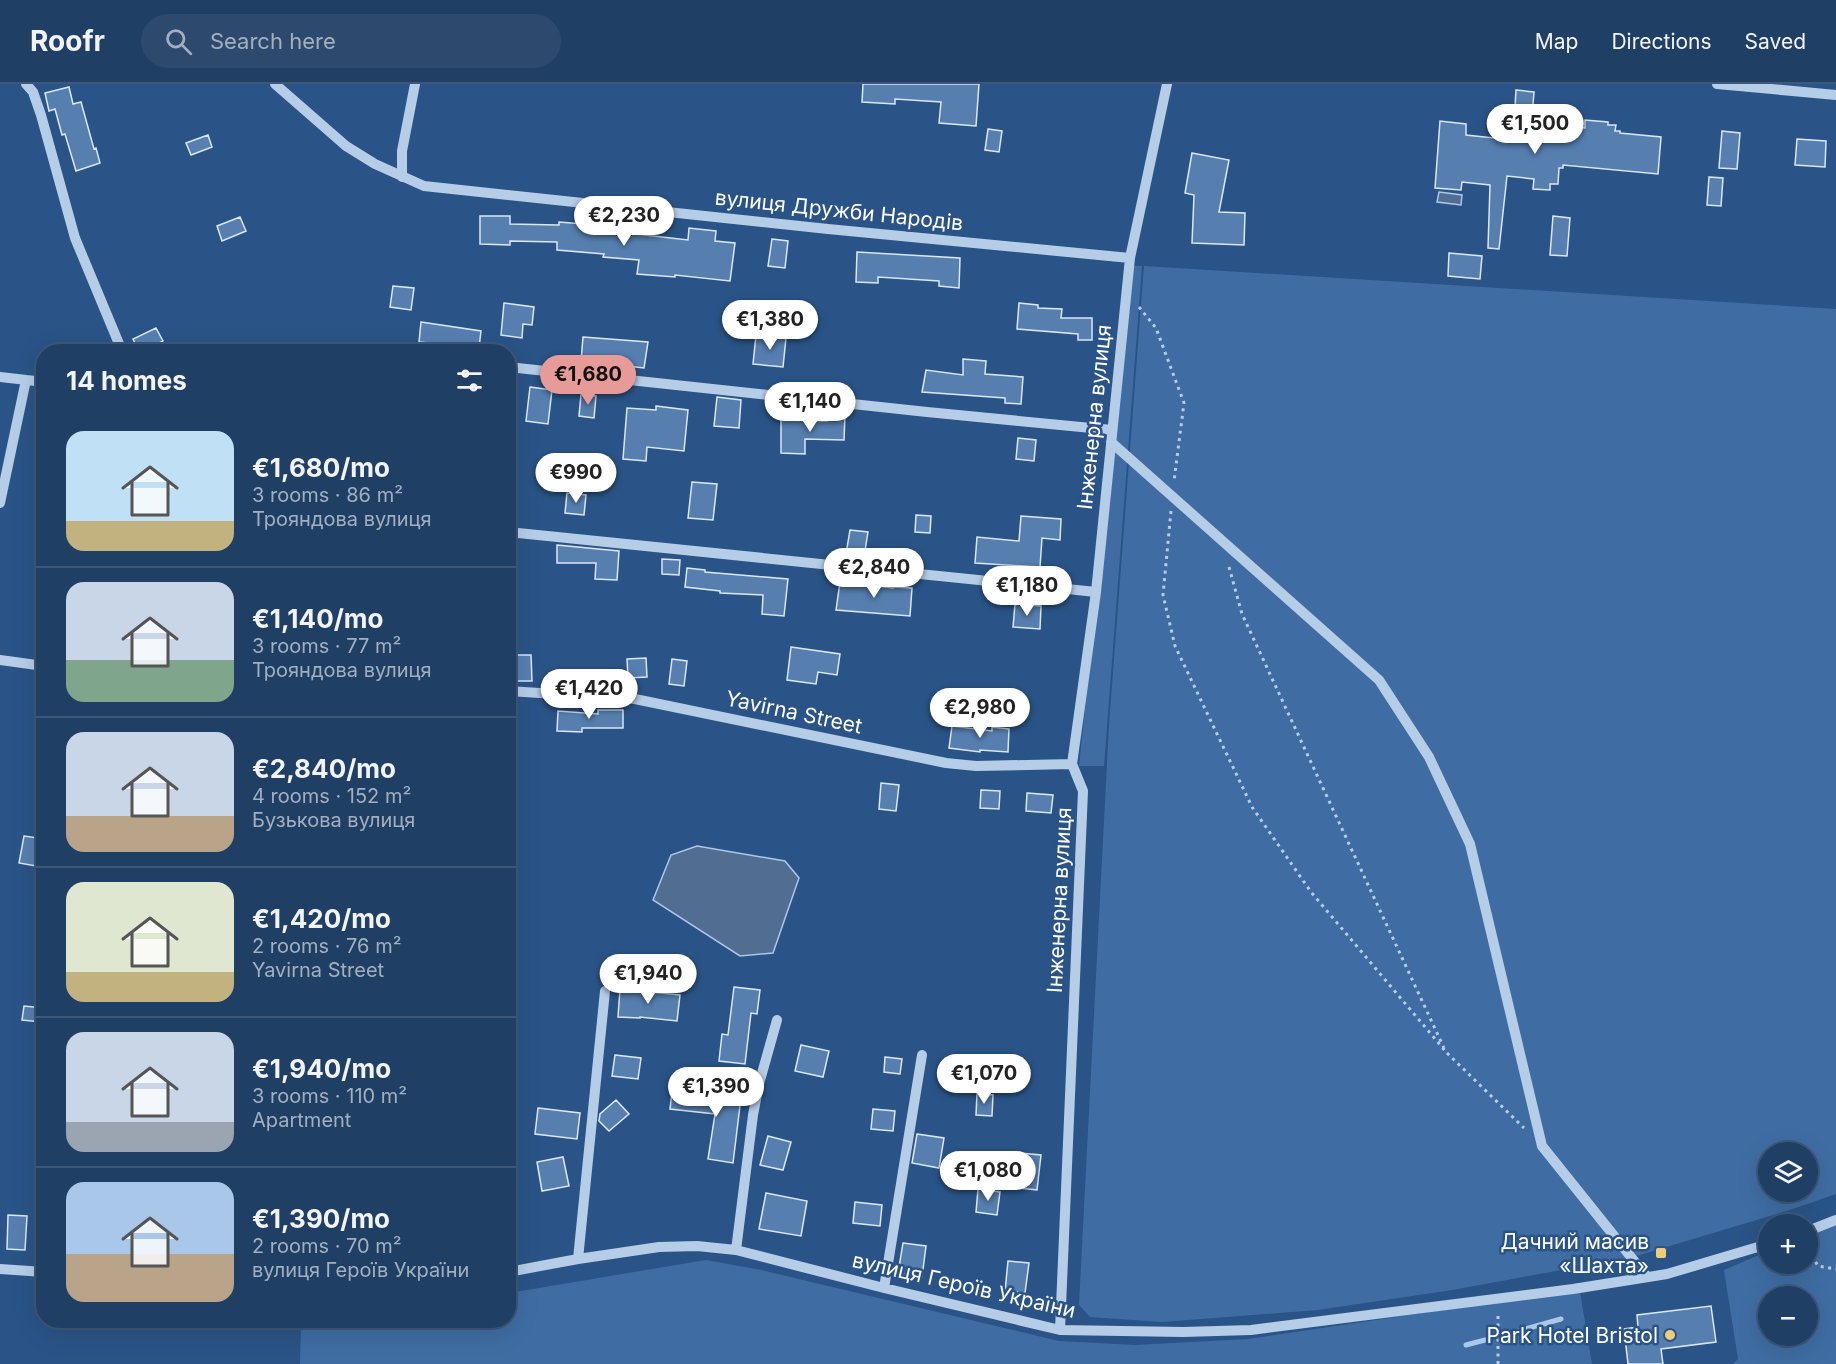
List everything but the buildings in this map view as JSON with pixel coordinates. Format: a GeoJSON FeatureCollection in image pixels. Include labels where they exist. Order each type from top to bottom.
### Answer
{"type":"FeatureCollection","features":[{"type":"Feature","properties":{"kind":"street"},"geometry":{"type":"LineString","coordinates":[[26,84],[33,92],[41,115],[75,238],[119,344]]}},
{"type":"Feature","properties":{"kind":"street","name":"вулиця Дружби Народів"},"geometry":{"type":"LineString","coordinates":[[275,84],[346,146],[375,164],[424,186],[828,230],[1130,258]]}},
{"type":"Feature","properties":{"kind":"street"},"geometry":{"type":"LineString","coordinates":[[402,177],[402,151],[415,84]]}},
{"type":"Feature","properties":{"kind":"street","name":"Інженерна вулиця"},"geometry":{"type":"LineString","coordinates":[[1060,1330],[1083,791],[1072,764],[1096,592],[1130,258],[1167,84]]}},
{"type":"Feature","properties":{"kind":"street"},"geometry":{"type":"LineString","coordinates":[[1717,84],[1836,95]]}},
{"type":"Feature","properties":{"kind":"street"},"geometry":{"type":"LineString","coordinates":[[516,368],[1112,430]]}},
{"type":"Feature","properties":{"kind":"street"},"geometry":{"type":"LineString","coordinates":[[0,377],[36,381]]}},
{"type":"Feature","properties":{"kind":"street"},"geometry":{"type":"LineString","coordinates":[[0,503],[26,380]]}},
{"type":"Feature","properties":{"kind":"street"},"geometry":{"type":"LineString","coordinates":[[1111,442],[1379,680],[1429,757],[1470,844],[1542,1146],[1647,1277]]}},
{"type":"Feature","properties":{"kind":"street"},"geometry":{"type":"LineString","coordinates":[[516,533],[1096,592]]}},
{"type":"Feature","properties":{"kind":"street"},"geometry":{"type":"LineString","coordinates":[[0,660],[36,665]]}},
{"type":"Feature","properties":{"kind":"street","name":"Yavirna Street"},"geometry":{"type":"LineString","coordinates":[[516,692],[635,699],[946,763],[976,766],[1072,764]]}},
{"type":"Feature","properties":{"kind":"street"},"geometry":{"type":"LineString","coordinates":[[578,1258],[605,992]]}},
{"type":"Feature","properties":{"kind":"street"},"geometry":{"type":"LineString","coordinates":[[736,1250],[753,1115],[777,1020]]}},
{"type":"Feature","properties":{"kind":"street"},"geometry":{"type":"LineString","coordinates":[[884,1288],[922,1055]]}},
{"type":"Feature","properties":{"kind":"street"},"geometry":{"type":"LineString","coordinates":[[1818,1227],[1836,1220]]}},
{"type":"Feature","properties":{"kind":"street","name":"вулиця Героїв України"},"geometry":{"type":"LineString","coordinates":[[516,1270],[578,1258],[659,1247],[697,1246],[736,1250],[1060,1330],[1183,1332],[1251,1330],[1498,1299],[1647,1277],[1667,1274],[1758,1247]]}},
{"type":"Feature","properties":{"kind":"street"},"geometry":{"type":"LineString","coordinates":[[0,1269],[36,1271]]}},
{"type":"Feature","properties":{"kind":"path"},"geometry":{"type":"LineString","coordinates":[[1126,292],[1156,328],[1184,403],[1163,595],[1175,646],[1252,807],[1311,892],[1447,1053],[1542,1146]]}},
{"type":"Feature","properties":{"kind":"path"},"geometry":{"type":"LineString","coordinates":[[1223,542],[1242,614],[1447,1053]]}},
{"type":"Feature","properties":{"kind":"path"},"geometry":{"type":"LineString","coordinates":[[1818,1266],[1836,1269]]}},
{"type":"Feature","properties":{"kind":"path"},"geometry":{"type":"LineString","coordinates":[[1498,1299],[1498,1364]]}},
{"type":"Feature","properties":{"kind":"shaded area"},"geometry":{"type":"Polygon","coordinates":[[[1439,192],[1462,195],[1461,205],[1437,202],[1439,192]]]}},
{"type":"Feature","properties":{"kind":"shaded area"},"geometry":{"type":"Polygon","coordinates":[[[1131,266],[1142,266],[1104,766],[1079,766],[1131,266]]]}},
{"type":"Feature","properties":{"kind":"shaded area"},"geometry":{"type":"Polygon","coordinates":[[[1144,266],[1836,309],[1836,1194],[1818,1200],[1818,1142],[1758,1142],[1758,1202],[1813,1202],[1777,1214],[1758,1214],[1758,1220],[1633,1257],[1452,1290],[1318,1310],[1162,1322],[1090,1317],[1079,1305],[1109,725],[1144,266]]]}},
{"type":"Feature","properties":{"kind":"shaded area"},"geometry":{"type":"Polygon","coordinates":[[[697,846],[785,861],[799,878],[773,953],[740,956],[653,900],[671,855],[697,846]]]}},
{"type":"Feature","properties":{"kind":"shaded area"},"geometry":{"type":"Polygon","coordinates":[[[1836,1224],[1836,1364],[1733,1364],[1738,1359],[1724,1270],[1758,1255],[1758,1274],[1818,1274],[1818,1232],[1836,1224]]]}},
{"type":"Feature","properties":{"kind":"shaded area"},"geometry":{"type":"Polygon","coordinates":[[[706,1260],[761,1270],[1059,1341],[1135,1345],[1248,1339],[1580,1292],[1592,1364],[300,1364],[301,1328],[516,1328],[516,1292],[706,1260]]]}},
{"type":"Feature","properties":{"kind":"waterway"},"geometry":{"type":"LineString","coordinates":[[1500,1336],[1561,1319]]}},
{"type":"Feature","properties":{"kind":"waterway"},"geometry":{"type":"LineString","coordinates":[[1466,1345],[1485,1340]]}},
{"type":"Feature","properties":{"kind":"place","name":"Дачний масив «Шахта»"},"geometry":{"type":"Point","coordinates":[1661,1253]}},
{"type":"Feature","properties":{"kind":"place","name":"Park Hotel Bristol"},"geometry":{"type":"Point","coordinates":[1670,1335]}}]}
